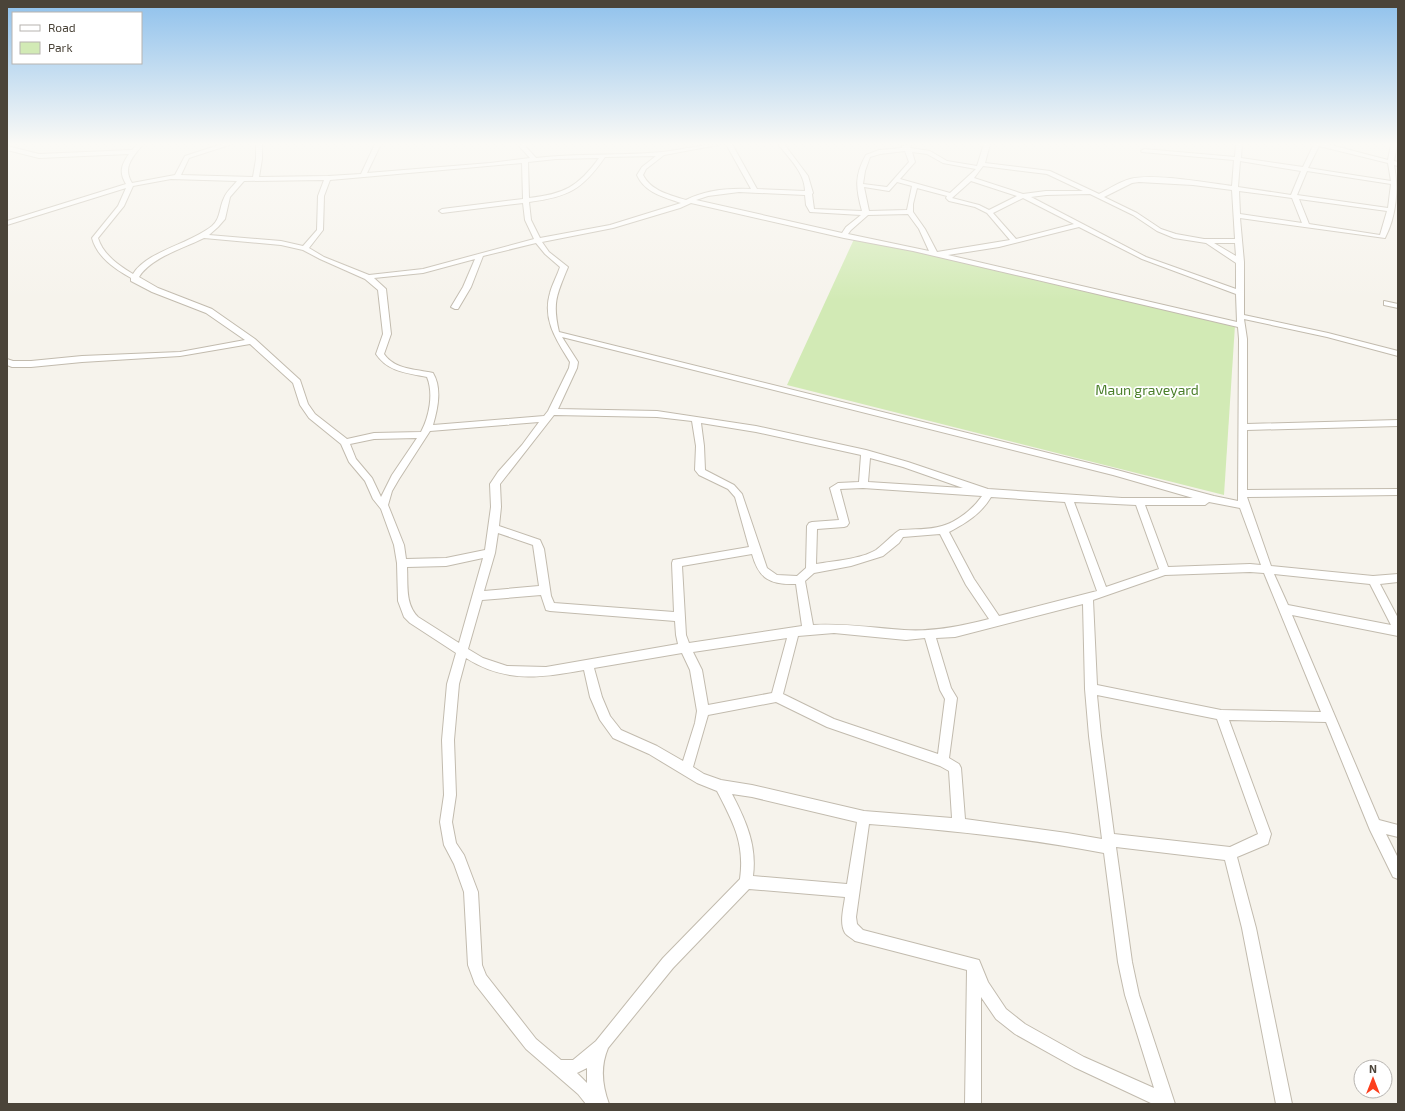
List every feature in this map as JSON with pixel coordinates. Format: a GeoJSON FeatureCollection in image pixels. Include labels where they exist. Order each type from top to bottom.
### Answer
{"type":"FeatureCollection","features":[{"type":"Feature","properties":{"kind":"street"},"geometry":{"type":"LineString","coordinates":[[7,223],[95,196]]}},
{"type":"Feature","properties":{"kind":"street"},"geometry":{"type":"LineString","coordinates":[[126,196],[118,212],[96,238],[97,245],[115,266],[134,279],[156,290],[209,311],[252,341],[290,374],[296,382],[304,405],[312,416],[346,442],[352,460],[369,480],[376,496],[383,505],[399,546],[402,563],[403,601],[408,614],[414,620],[479,661],[507,671],[546,672],[685,648],[808,630],[834,628],[900,635],[955,632],[1088,598],[1165,571],[1237,568],[1267,569],[1373,580],[1398,578]]}},
{"type":"Feature","properties":{"kind":"street"},"geometry":{"type":"LineString","coordinates":[[134,279],[140,269],[148,262],[203,236],[216,226],[222,219],[228,196]]}},
{"type":"Feature","properties":{"kind":"street"},"geometry":{"type":"LineString","coordinates":[[305,248],[320,230],[321,196]]}},
{"type":"Feature","properties":{"kind":"street"},"geometry":{"type":"LineString","coordinates":[[526,196],[528,220],[541,246],[564,267],[555,286],[551,314],[556,333],[574,362],[574,368],[549,416],[525,447],[501,474],[496,484],[496,507],[490,553],[480,596],[462,650],[453,684],[448,740],[450,795],[446,822],[450,845],[459,860],[471,892],[475,965],[480,979],[531,1044],[583,1089],[596,1104]]}},
{"type":"Feature","properties":{"kind":"street"},"geometry":{"type":"LineString","coordinates":[[442,211],[555,196]]}},
{"type":"Feature","properties":{"kind":"street"},"geometry":{"type":"LineString","coordinates":[[671,196],[689,202],[935,255],[1241,325]]}},
{"type":"Feature","properties":{"kind":"street"},"geometry":{"type":"LineString","coordinates":[[368,277],[417,272],[539,240],[619,226],[647,218],[701,196]]}},
{"type":"Feature","properties":{"kind":"street"},"geometry":{"type":"LineString","coordinates":[[810,196],[809,207],[812,211],[866,213],[910,212]]}},
{"type":"Feature","properties":{"kind":"street"},"geometry":{"type":"LineString","coordinates":[[862,196],[866,213]]}},
{"type":"Feature","properties":{"kind":"street"},"geometry":{"type":"LineString","coordinates":[[912,196],[910,212],[922,229],[935,255]]}},
{"type":"Feature","properties":{"kind":"street"},"geometry":{"type":"LineString","coordinates":[[950,196],[949,198],[951,200],[977,206],[989,212],[1014,240]]}},
{"type":"Feature","properties":{"kind":"street"},"geometry":{"type":"LineString","coordinates":[[989,212],[1023,196],[1144,258],[1239,292]]}},
{"type":"Feature","properties":{"kind":"street"},"geometry":{"type":"LineString","coordinates":[[1099,196],[1142,218],[1166,233],[1204,241],[1237,241]]}},
{"type":"Feature","properties":{"kind":"street"},"geometry":{"type":"LineString","coordinates":[[1236,196],[1237,241],[1240,262],[1239,292],[1244,427],[1243,500],[1267,569],[1284,610],[1375,825],[1398,872]]}},
{"type":"Feature","properties":{"kind":"street"},"geometry":{"type":"LineString","coordinates":[[1294,196],[1391,210]]}},
{"type":"Feature","properties":{"kind":"street"},"geometry":{"type":"LineString","coordinates":[[1294,196],[1306,226]]}},
{"type":"Feature","properties":{"kind":"street"},"geometry":{"type":"LineString","coordinates":[[1237,216],[1383,237],[1391,210],[1393,196]]}},
{"type":"Feature","properties":{"kind":"street"},"geometry":{"type":"LineString","coordinates":[[844,236],[850,226],[866,213]]}},
{"type":"Feature","properties":{"kind":"street"},"geometry":{"type":"LineString","coordinates":[[935,255],[998,245],[1079,225]]}},
{"type":"Feature","properties":{"kind":"street"},"geometry":{"type":"LineString","coordinates":[[203,236],[281,243],[305,248],[322,258],[368,277],[379,285],[383,295],[387,334],[380,354],[382,359],[400,368],[430,375],[433,380],[434,406],[426,431],[390,487],[383,505]]}},
{"type":"Feature","properties":{"kind":"street"},"geometry":{"type":"LineString","coordinates":[[1204,241],[1227,252],[1240,262]]}},
{"type":"Feature","properties":{"kind":"street"},"geometry":{"type":"LineString","coordinates":[[455,307],[467,287],[480,255]]}},
{"type":"Feature","properties":{"kind":"street"},"geometry":{"type":"LineString","coordinates":[[1387,303],[1398,306]]}},
{"type":"Feature","properties":{"kind":"street"},"geometry":{"type":"LineString","coordinates":[[1240,316],[1328,335],[1398,354]]}},
{"type":"Feature","properties":{"kind":"street"},"geometry":{"type":"LineString","coordinates":[[556,333],[1113,472],[1214,500]]}},
{"type":"Feature","properties":{"kind":"street"},"geometry":{"type":"LineString","coordinates":[[7,362],[12,364],[31,364],[180,354],[252,341]]}},
{"type":"Feature","properties":{"kind":"street"},"geometry":{"type":"LineString","coordinates":[[346,442],[374,436],[549,416],[657,414],[696,419],[808,440],[906,464],[988,493]]}},
{"type":"Feature","properties":{"kind":"street"},"geometry":{"type":"LineString","coordinates":[[696,419],[700,446],[700,470],[702,473],[731,487],[739,496],[763,572],[783,581],[800,580],[811,569],[852,562],[879,553],[896,540],[900,534],[943,530],[971,516],[983,504],[988,493]]}},
{"type":"Feature","properties":{"kind":"street"},"geometry":{"type":"LineString","coordinates":[[1244,427],[1398,423]]}},
{"type":"Feature","properties":{"kind":"street"},"geometry":{"type":"LineString","coordinates":[[863,485],[866,454]]}},
{"type":"Feature","properties":{"kind":"street"},"geometry":{"type":"LineString","coordinates":[[811,569],[812,526],[844,523],[835,488],[838,486],[863,485],[1139,502],[1243,500],[1398,492]]}},
{"type":"Feature","properties":{"kind":"street"},"geometry":{"type":"LineString","coordinates":[[1068,498],[1103,593]]}},
{"type":"Feature","properties":{"kind":"street"},"geometry":{"type":"LineString","coordinates":[[1139,502],[1165,571]]}},
{"type":"Feature","properties":{"kind":"street"},"geometry":{"type":"LineString","coordinates":[[494,528],[537,544],[545,590],[549,605],[553,607],[680,617]]}},
{"type":"Feature","properties":{"kind":"street"},"geometry":{"type":"LineString","coordinates":[[943,530],[970,582],[997,622]]}},
{"type":"Feature","properties":{"kind":"street"},"geometry":{"type":"LineString","coordinates":[[686,770],[701,723],[703,711],[694,663],[685,648],[681,635],[677,563],[755,550]]}},
{"type":"Feature","properties":{"kind":"street"},"geometry":{"type":"LineString","coordinates":[[402,563],[421,565],[449,562],[490,553]]}},
{"type":"Feature","properties":{"kind":"street"},"geometry":{"type":"LineString","coordinates":[[800,580],[808,630]]}},
{"type":"Feature","properties":{"kind":"street"},"geometry":{"type":"LineString","coordinates":[[1373,580],[1398,629]]}},
{"type":"Feature","properties":{"kind":"street"},"geometry":{"type":"LineString","coordinates":[[480,596],[545,590]]}},
{"type":"Feature","properties":{"kind":"street"},"geometry":{"type":"LineString","coordinates":[[1088,598],[1091,689],[1099,764],[1125,962],[1132,995],[1166,1103]]}},
{"type":"Feature","properties":{"kind":"street"},"geometry":{"type":"LineString","coordinates":[[1284,610],[1398,629]]}},
{"type":"Feature","properties":{"kind":"street"},"geometry":{"type":"LineString","coordinates":[[777,697],[794,632]]}},
{"type":"Feature","properties":{"kind":"street"},"geometry":{"type":"LineString","coordinates":[[929,634],[946,690],[951,698],[944,761]]}},
{"type":"Feature","properties":{"kind":"street"},"geometry":{"type":"LineString","coordinates":[[588,665],[596,697],[606,720],[617,734],[653,750],[701,779],[722,786],[752,791],[864,817],[959,826],[1109,844],[1178,847],[1230,854],[1263,839],[1264,834],[1221,715]]}},
{"type":"Feature","properties":{"kind":"street"},"geometry":{"type":"LineString","coordinates":[[1091,689],[1221,715],[1330,717]]}},
{"type":"Feature","properties":{"kind":"street"},"geometry":{"type":"LineString","coordinates":[[703,711],[777,697],[799,706],[831,723],[944,761],[955,768],[959,826]]}},
{"type":"Feature","properties":{"kind":"street"},"geometry":{"type":"LineString","coordinates":[[601,1104],[596,1092],[594,1075],[596,1056],[613,1028],[668,963],[746,882],[749,869],[747,841],[742,823],[722,786]]}},
{"type":"Feature","properties":{"kind":"street"},"geometry":{"type":"LineString","coordinates":[[864,817],[849,917],[850,928],[860,936],[974,965]]}},
{"type":"Feature","properties":{"kind":"street"},"geometry":{"type":"LineString","coordinates":[[1375,825],[1398,831]]}},
{"type":"Feature","properties":{"kind":"street"},"geometry":{"type":"LineString","coordinates":[[1230,854],[1249,928],[1284,1104]]}},
{"type":"Feature","properties":{"kind":"street"},"geometry":{"type":"LineString","coordinates":[[746,882],[853,891]]}},
{"type":"Feature","properties":{"kind":"street"},"geometry":{"type":"LineString","coordinates":[[974,965],[983,988],[1001,1014],[1020,1029],[1079,1062],[1166,1103]]}},
{"type":"Feature","properties":{"kind":"street"},"geometry":{"type":"LineString","coordinates":[[973,1104],[974,965]]}},
{"type":"Feature","properties":{"kind":"street"},"geometry":{"type":"LineString","coordinates":[[559,1067],[564,1069],[574,1067],[587,1059],[602,1045]]}},
{"type":"Feature","properties":{"kind":"green space","name":"Maun graveyard"},"geometry":{"type":"Polygon","coordinates":[[[855,237],[1235,325],[1224,495],[787,385],[855,237]]]}}]}
